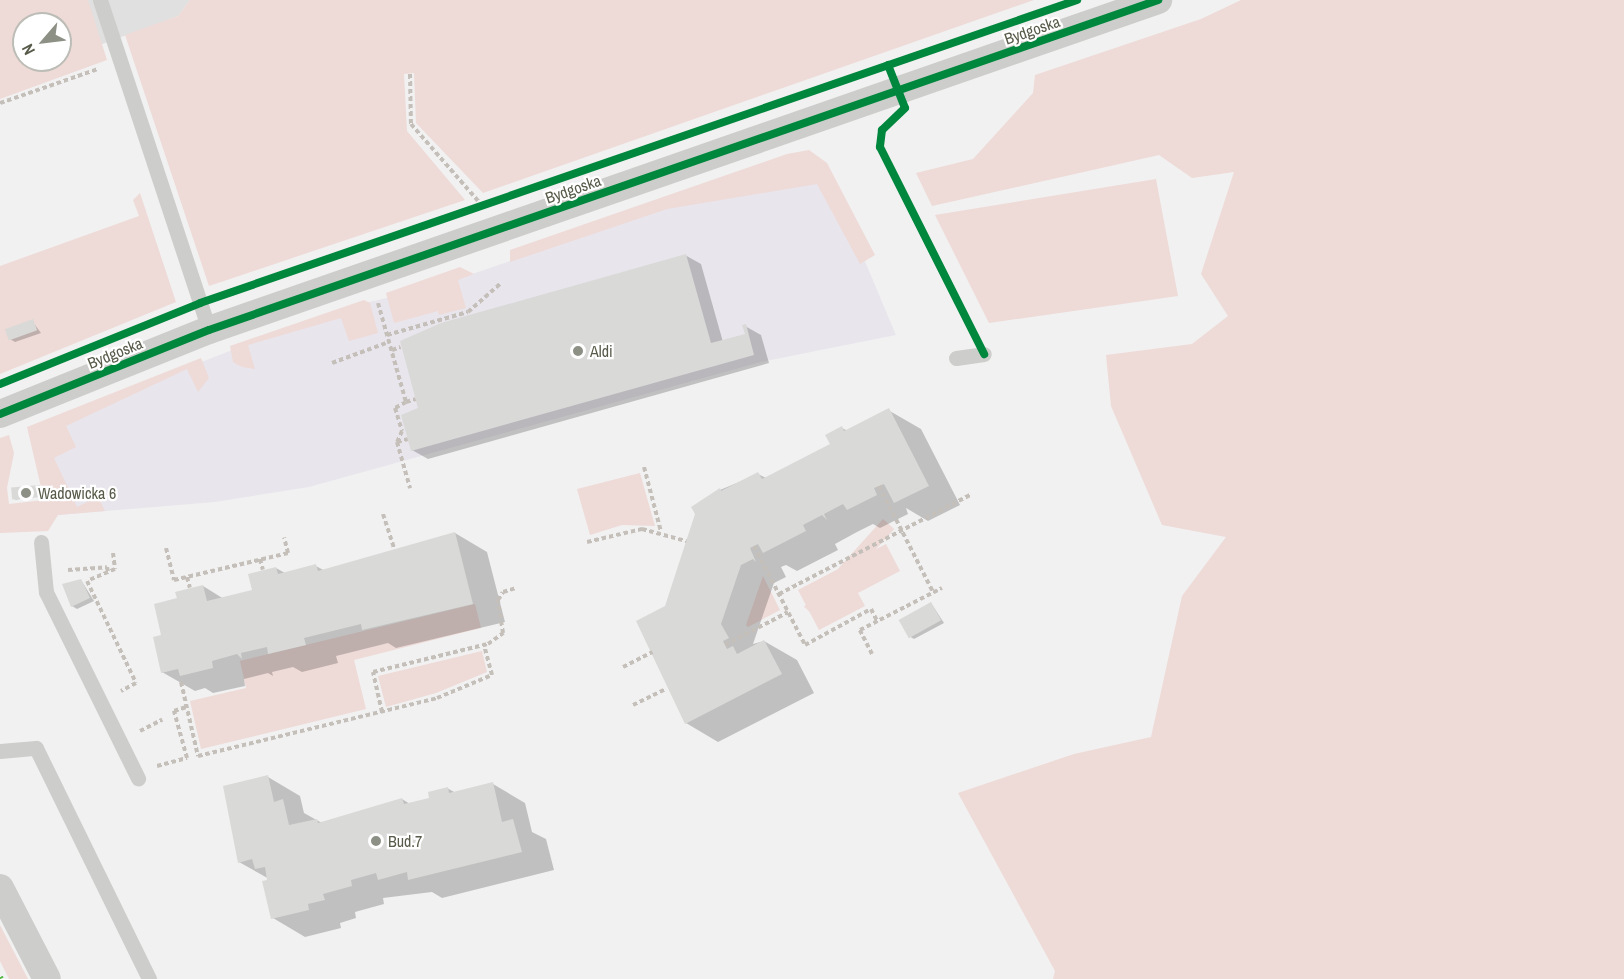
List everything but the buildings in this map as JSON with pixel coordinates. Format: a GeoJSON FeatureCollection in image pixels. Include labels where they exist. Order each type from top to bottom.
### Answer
{"type":"FeatureCollection","features":[{"type":"Feature","properties":{"kind":"street","name":"Bydgoska"},"geometry":{"type":"LineString","coordinates":[[0,414],[209,330],[1158,0]]}},
{"type":"Feature","properties":{"kind":"street"},"geometry":{"type":"LineString","coordinates":[[0,888],[47,979]]}},
{"type":"Feature","properties":{"kind":"lane"},"geometry":{"type":"LineString","coordinates":[[100,0],[209,330]]}},
{"type":"Feature","properties":{"kind":"lane"},"geometry":{"type":"LineString","coordinates":[[956,358],[984,354]]}},
{"type":"Feature","properties":{"kind":"lane"},"geometry":{"type":"LineString","coordinates":[[41,542],[46,592],[138,778]]}},
{"type":"Feature","properties":{"kind":"lane"},"geometry":{"type":"LineString","coordinates":[[0,751],[36,748],[149,979]]}},
{"type":"Feature","properties":{"kind":"path"},"geometry":{"type":"LineString","coordinates":[[0,104],[120,61]]}},
{"type":"Feature","properties":{"kind":"path"},"geometry":{"type":"LineString","coordinates":[[410,74],[411,124],[482,206]]}},
{"type":"Feature","properties":{"kind":"path"},"geometry":{"type":"LineString","coordinates":[[387,335],[468,312],[501,283]]}},
{"type":"Feature","properties":{"kind":"path"},"geometry":{"type":"LineString","coordinates":[[375,291],[406,402]]}},
{"type":"Feature","properties":{"kind":"path"},"geometry":{"type":"LineString","coordinates":[[419,326],[420,332]]}},
{"type":"Feature","properties":{"kind":"path"},"geometry":{"type":"LineString","coordinates":[[332,363],[389,342]]}},
{"type":"Feature","properties":{"kind":"path"},"geometry":{"type":"LineString","coordinates":[[392,350],[401,347]]}},
{"type":"Feature","properties":{"kind":"path"},"geometry":{"type":"LineString","coordinates":[[410,488],[397,442],[402,431],[395,408],[416,399]]}},
{"type":"Feature","properties":{"kind":"path"},"geometry":{"type":"LineString","coordinates":[[397,442],[408,439]]}},
{"type":"Feature","properties":{"kind":"path"},"geometry":{"type":"LineString","coordinates":[[644,467],[661,532]]}},
{"type":"Feature","properties":{"kind":"path"},"geometry":{"type":"LineString","coordinates":[[879,486],[933,592]]}},
{"type":"Feature","properties":{"kind":"path"},"geometry":{"type":"LineString","coordinates":[[779,594],[972,494]]}},
{"type":"Feature","properties":{"kind":"path"},"geometry":{"type":"LineString","coordinates":[[383,514],[394,547]]}},
{"type":"Feature","properties":{"kind":"path"},"geometry":{"type":"LineString","coordinates":[[587,542],[623,531],[661,532],[686,541]]}},
{"type":"Feature","properties":{"kind":"path"},"geometry":{"type":"LineString","coordinates":[[166,549],[174,580],[288,553],[284,537]]}},
{"type":"Feature","properties":{"kind":"path"},"geometry":{"type":"LineString","coordinates":[[754,546],[805,645],[871,609],[877,621]]}},
{"type":"Feature","properties":{"kind":"path"},"geometry":{"type":"LineString","coordinates":[[100,702],[136,683],[87,581],[115,568],[113,553]]}},
{"type":"Feature","properties":{"kind":"path"},"geometry":{"type":"LineString","coordinates":[[260,560],[263,570]]}},
{"type":"Feature","properties":{"kind":"path"},"geometry":{"type":"LineString","coordinates":[[68,564],[68,571],[107,567],[108,572]]}},
{"type":"Feature","properties":{"kind":"path"},"geometry":{"type":"LineString","coordinates":[[187,577],[190,588]]}},
{"type":"Feature","properties":{"kind":"path"},"geometry":{"type":"LineString","coordinates":[[382,712],[373,672],[484,645],[503,633],[498,600],[503,592],[516,588]]}},
{"type":"Feature","properties":{"kind":"path"},"geometry":{"type":"LineString","coordinates":[[872,654],[860,630],[942,588]]}},
{"type":"Feature","properties":{"kind":"path"},"geometry":{"type":"LineString","coordinates":[[725,645],[788,612]]}},
{"type":"Feature","properties":{"kind":"path"},"geometry":{"type":"LineString","coordinates":[[181,682],[198,756],[438,698],[492,675],[484,645]]}},
{"type":"Feature","properties":{"kind":"path"},"geometry":{"type":"LineString","coordinates":[[623,667],[652,652]]}},
{"type":"Feature","properties":{"kind":"path"},"geometry":{"type":"LineString","coordinates":[[633,705],[666,688]]}},
{"type":"Feature","properties":{"kind":"path"},"geometry":{"type":"LineString","coordinates":[[151,768],[186,758],[174,711],[186,707]]}},
{"type":"Feature","properties":{"kind":"path"},"geometry":{"type":"LineString","coordinates":[[136,737],[137,732],[162,720]]}},
{"type":"Feature","properties":{"kind":"shaded area"},"geometry":{"type":"Polygon","coordinates":[[[0,0],[190,0],[178,16],[72,56],[72,12],[12,12],[12,72],[27,72],[0,82],[0,0]]]}},
{"type":"Feature","properties":{"kind":"shaded area"},"geometry":{"type":"Polygon","coordinates":[[[0,0],[88,0],[107,60],[0,99],[0,0]]]}},
{"type":"Feature","properties":{"kind":"shaded area"},"geometry":{"type":"Polygon","coordinates":[[[190,0],[1034,0],[483,193],[416,123],[414,73],[404,74],[407,131],[465,200],[209,286],[125,35],[178,16],[190,0]]]}},
{"type":"Feature","properties":{"kind":"shaded area"},"geometry":{"type":"Polygon","coordinates":[[[1241,0],[1624,0],[1624,979],[1053,979],[1055,971],[958,793],[1074,754],[1151,737],[1182,596],[1226,537],[1162,525],[1111,406],[1106,355],[1192,344],[1228,316],[1201,274],[1234,172],[1192,178],[1159,155],[932,206],[916,173],[973,159],[1033,93],[1035,75],[1201,19],[1241,0]]]}},
{"type":"Feature","properties":{"kind":"shaded area"},"geometry":{"type":"Polygon","coordinates":[[[809,150],[827,163],[875,255],[860,264],[817,184],[667,209],[510,262],[510,250],[787,154],[809,150]]]}},
{"type":"Feature","properties":{"kind":"shaded area"},"geometry":{"type":"Polygon","coordinates":[[[812,167],[859,247],[896,335],[761,362],[309,487],[215,502],[58,515],[40,425],[245,345],[369,302],[435,287],[690,199],[812,167]]]}},
{"type":"Feature","properties":{"kind":"shaded area"},"geometry":{"type":"Polygon","coordinates":[[[1156,179],[1178,296],[989,323],[935,215],[1156,179]]]}},
{"type":"Feature","properties":{"kind":"shaded area"},"geometry":{"type":"Polygon","coordinates":[[[140,193],[176,302],[0,374],[0,266],[139,216],[133,200],[140,193]]]}},
{"type":"Feature","properties":{"kind":"shaded area"},"geometry":{"type":"Polygon","coordinates":[[[460,267],[474,274],[458,280],[466,308],[439,315],[438,311],[394,323],[386,293],[460,267]]]}},
{"type":"Feature","properties":{"kind":"shaded area"},"geometry":{"type":"Polygon","coordinates":[[[364,300],[370,303],[378,333],[349,341],[341,318],[248,345],[255,369],[242,367],[233,362],[230,346],[364,300]]]}},
{"type":"Feature","properties":{"kind":"shaded area"},"geometry":{"type":"Polygon","coordinates":[[[201,358],[209,378],[198,392],[187,369],[66,426],[76,447],[54,458],[77,507],[98,497],[105,511],[58,515],[48,531],[0,533],[0,438],[9,435],[14,453],[7,488],[9,504],[44,500],[27,427],[201,358]]]}},
{"type":"Feature","properties":{"kind":"shaded area"},"geometry":{"type":"Polygon","coordinates":[[[640,473],[655,526],[622,525],[590,535],[577,489],[640,473]]]}},
{"type":"Feature","properties":{"kind":"shaded area"},"geometry":{"type":"Polygon","coordinates":[[[883,519],[894,529],[815,617],[804,607],[883,519]]]}},
{"type":"Feature","properties":{"kind":"shaded area"},"geometry":{"type":"Polygon","coordinates":[[[886,544],[900,571],[858,593],[865,606],[819,630],[798,590],[886,544]]]}},
{"type":"Feature","properties":{"kind":"shaded area"},"geometry":{"type":"Polygon","coordinates":[[[763,576],[780,610],[748,627],[746,625],[763,576]]]}},
{"type":"Feature","properties":{"kind":"shaded area"},"geometry":{"type":"Polygon","coordinates":[[[475,604],[481,628],[354,660],[366,709],[201,749],[190,701],[246,688],[240,661],[475,604]]]}},
{"type":"Feature","properties":{"kind":"shaded area"},"geometry":{"type":"Polygon","coordinates":[[[482,651],[487,672],[436,693],[386,707],[378,676],[482,651]]]}},
{"type":"Feature","properties":{"kind":"shaded area"},"geometry":{"type":"Polygon","coordinates":[[[0,925],[28,979],[9,979],[0,961],[0,925]]]}},
{"type":"Feature","properties":{"kind":"cycle path"},"geometry":{"type":"LineString","coordinates":[[0,384],[200,303],[1077,0]]}},
{"type":"Feature","properties":{"kind":"cycle path"},"geometry":{"type":"LineString","coordinates":[[0,414],[209,330],[1158,0]]}},
{"type":"Feature","properties":{"kind":"cycle path"},"geometry":{"type":"LineString","coordinates":[[888,65],[905,108],[882,130],[880,147],[984,354]]}},
{"type":"Feature","properties":{"kind":"place","name":"Aldi"},"geometry":{"type":"Point","coordinates":[578,351]}},
{"type":"Feature","properties":{"kind":"place","name":"Wadowicka 6"},"geometry":{"type":"Point","coordinates":[26,493]}},
{"type":"Feature","properties":{"kind":"place","name":"Bud.7"},"geometry":{"type":"Point","coordinates":[376,841]}}]}
